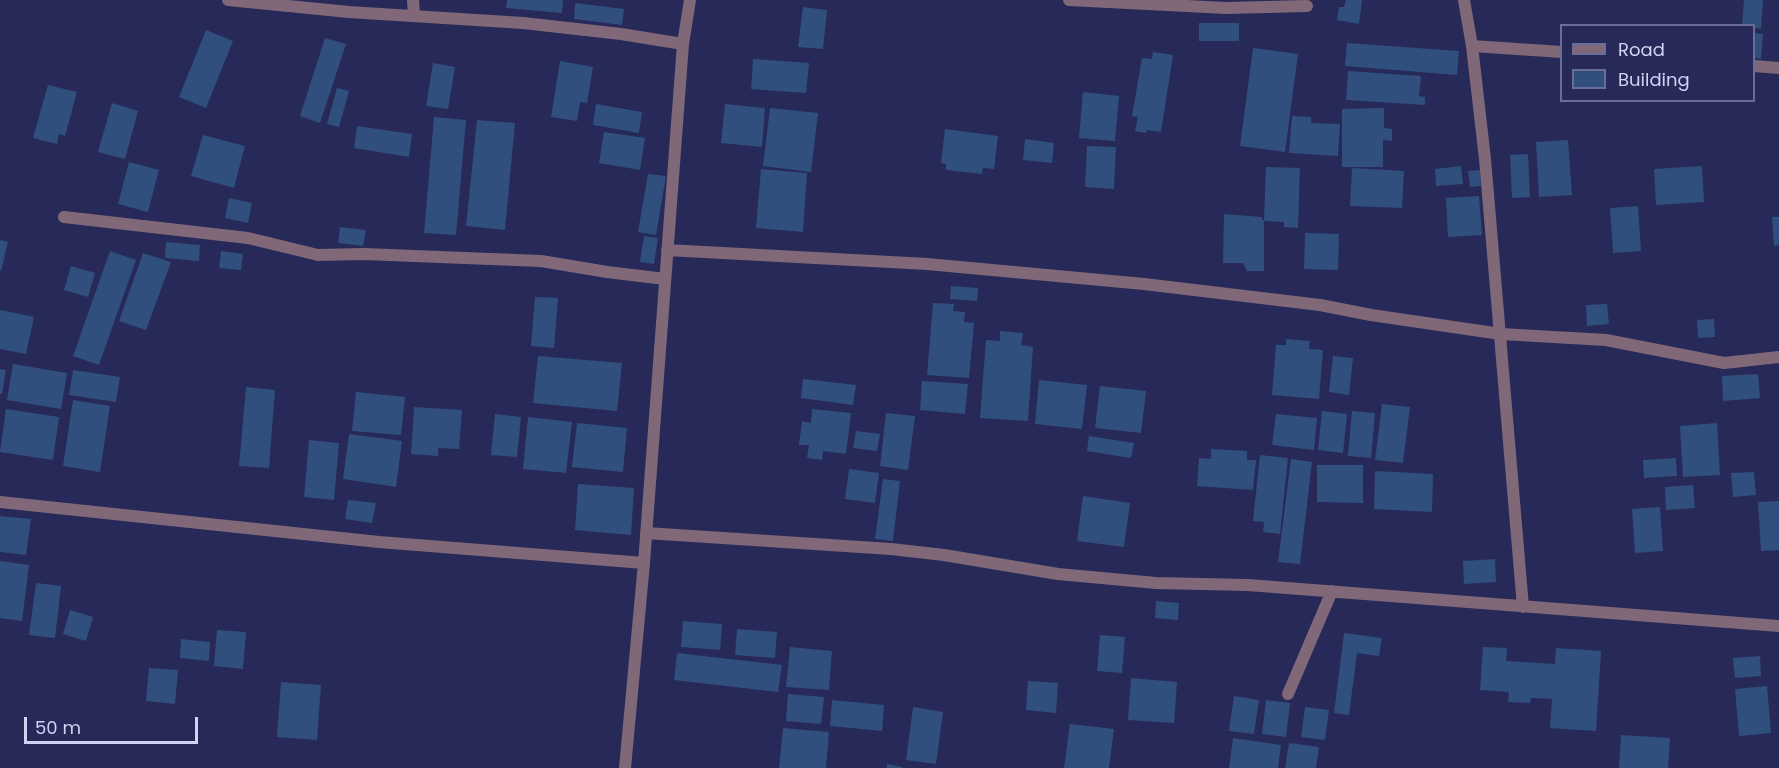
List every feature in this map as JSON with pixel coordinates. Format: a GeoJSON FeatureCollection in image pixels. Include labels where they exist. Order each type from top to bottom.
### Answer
{"type":"FeatureCollection","features":[{"type":"Feature","properties":{"kind":"street"},"geometry":{"type":"LineString","coordinates":[[228,0],[610,33],[683,45]]}},
{"type":"Feature","properties":{"kind":"street"},"geometry":{"type":"LineString","coordinates":[[413,0],[414,15]]}},
{"type":"Feature","properties":{"kind":"street"},"geometry":{"type":"LineString","coordinates":[[625,768],[644,563],[683,45],[690,0]]}},
{"type":"Feature","properties":{"kind":"street"},"geometry":{"type":"LineString","coordinates":[[1069,0],[1226,9],[1307,6]]}},
{"type":"Feature","properties":{"kind":"street"},"geometry":{"type":"LineString","coordinates":[[1464,0],[1472,46],[1485,159],[1523,607]]}},
{"type":"Feature","properties":{"kind":"street"},"geometry":{"type":"LineString","coordinates":[[1472,46],[1560,52]]}},
{"type":"Feature","properties":{"kind":"street"},"geometry":{"type":"LineString","coordinates":[[1755,66],[1779,68]]}},
{"type":"Feature","properties":{"kind":"street"},"geometry":{"type":"LineString","coordinates":[[64,217],[248,238],[318,255],[364,254],[541,261],[665,279]]}},
{"type":"Feature","properties":{"kind":"street"},"geometry":{"type":"LineString","coordinates":[[667,250],[927,264],[1144,284],[1320,305],[1371,315],[1501,334],[1606,340],[1724,363],[1779,357]]}},
{"type":"Feature","properties":{"kind":"street"},"geometry":{"type":"LineString","coordinates":[[0,502],[379,542],[644,563]]}},
{"type":"Feature","properties":{"kind":"street"},"geometry":{"type":"LineString","coordinates":[[646,533],[891,549],[1058,573],[1156,584],[1248,585],[1779,626]]}},
{"type":"Feature","properties":{"kind":"street"},"geometry":{"type":"LineString","coordinates":[[1288,694],[1332,591]]}},
{"type":"Feature","properties":{"kind":"building"},"geometry":{"type":"Polygon","coordinates":[[[507,0],[563,0],[562,13],[506,8],[507,0]]]}},
{"type":"Feature","properties":{"kind":"building"},"geometry":{"type":"Polygon","coordinates":[[[1346,0],[1362,0],[1359,24],[1337,20],[1339,7],[1344,7],[1346,0]]]}},
{"type":"Feature","properties":{"kind":"building"},"geometry":{"type":"Polygon","coordinates":[[[1744,0],[1763,0],[1761,29],[1755,28],[1755,24],[1742,24],[1744,0]]]}},
{"type":"Feature","properties":{"kind":"building"},"geometry":{"type":"Polygon","coordinates":[[[575,3],[624,9],[622,25],[574,19],[575,3]]]}},
{"type":"Feature","properties":{"kind":"building"},"geometry":{"type":"Polygon","coordinates":[[[803,7],[827,10],[823,49],[798,47],[803,7]]]}},
{"type":"Feature","properties":{"kind":"building"},"geometry":{"type":"Polygon","coordinates":[[[1199,23],[1239,23],[1239,41],[1199,41],[1199,23]]]}},
{"type":"Feature","properties":{"kind":"building"},"geometry":{"type":"Polygon","coordinates":[[[206,30],[233,41],[206,108],[179,97],[206,30]]]}},
{"type":"Feature","properties":{"kind":"building"},"geometry":{"type":"Polygon","coordinates":[[[1755,33],[1763,34],[1761,59],[1755,58],[1755,33]]]}},
{"type":"Feature","properties":{"kind":"building"},"geometry":{"type":"Polygon","coordinates":[[[325,38],[346,44],[320,123],[300,116],[325,38]]]}},
{"type":"Feature","properties":{"kind":"building"},"geometry":{"type":"Polygon","coordinates":[[[1347,43],[1459,51],[1457,75],[1345,66],[1347,43]]]}},
{"type":"Feature","properties":{"kind":"building"},"geometry":{"type":"Polygon","coordinates":[[[1253,48],[1298,54],[1285,152],[1240,146],[1253,48]]]}},
{"type":"Feature","properties":{"kind":"building"},"geometry":{"type":"Polygon","coordinates":[[[1153,52],[1173,55],[1161,132],[1147,130],[1146,133],[1135,131],[1138,117],[1132,116],[1142,58],[1152,59],[1153,52]]]}},
{"type":"Feature","properties":{"kind":"building"},"geometry":{"type":"Polygon","coordinates":[[[753,59],[809,63],[806,93],[751,89],[753,59]]]}},
{"type":"Feature","properties":{"kind":"building"},"geometry":{"type":"Polygon","coordinates":[[[560,61],[593,67],[587,103],[580,102],[577,121],[551,117],[560,61]]]}},
{"type":"Feature","properties":{"kind":"building"},"geometry":{"type":"Polygon","coordinates":[[[433,63],[455,67],[448,109],[426,106],[433,63]]]}},
{"type":"Feature","properties":{"kind":"building"},"geometry":{"type":"Polygon","coordinates":[[[1348,71],[1421,76],[1419,96],[1425,97],[1425,105],[1346,100],[1348,71]]]}},
{"type":"Feature","properties":{"kind":"building"},"geometry":{"type":"Polygon","coordinates":[[[48,85],[77,92],[65,136],[59,134],[57,144],[33,138],[48,85]]]}},
{"type":"Feature","properties":{"kind":"building"},"geometry":{"type":"Polygon","coordinates":[[[337,88],[349,91],[339,127],[327,124],[337,88]]]}},
{"type":"Feature","properties":{"kind":"building"},"geometry":{"type":"Polygon","coordinates":[[[1083,92],[1119,96],[1115,141],[1079,138],[1083,92]]]}},
{"type":"Feature","properties":{"kind":"building"},"geometry":{"type":"Polygon","coordinates":[[[112,103],[138,111],[125,159],[98,152],[112,103]]]}},
{"type":"Feature","properties":{"kind":"building"},"geometry":{"type":"Polygon","coordinates":[[[596,104],[642,112],[639,133],[593,125],[596,104]]]}},
{"type":"Feature","properties":{"kind":"building"},"geometry":{"type":"Polygon","coordinates":[[[725,104],[765,108],[762,147],[721,143],[725,104]]]}},
{"type":"Feature","properties":{"kind":"building"},"geometry":{"type":"Polygon","coordinates":[[[770,108],[818,113],[811,172],[763,166],[770,108]]]}},
{"type":"Feature","properties":{"kind":"building"},"geometry":{"type":"Polygon","coordinates":[[[1384,108],[1384,128],[1392,129],[1392,141],[1383,140],[1383,167],[1342,167],[1342,109],[1384,108]]]}},
{"type":"Feature","properties":{"kind":"building"},"geometry":{"type":"Polygon","coordinates":[[[1292,116],[1311,117],[1311,123],[1340,124],[1338,156],[1289,153],[1292,116]]]}},
{"type":"Feature","properties":{"kind":"building"},"geometry":{"type":"Polygon","coordinates":[[[434,117],[466,120],[456,235],[424,233],[434,117]]]}},
{"type":"Feature","properties":{"kind":"building"},"geometry":{"type":"Polygon","coordinates":[[[477,120],[515,123],[505,230],[466,226],[477,120]]]}},
{"type":"Feature","properties":{"kind":"building"},"geometry":{"type":"Polygon","coordinates":[[[357,126],[412,134],[409,157],[354,148],[357,126]]]}},
{"type":"Feature","properties":{"kind":"building"},"geometry":{"type":"Polygon","coordinates":[[[945,129],[998,136],[994,169],[983,168],[982,174],[946,170],[946,164],[941,163],[945,129]]]}},
{"type":"Feature","properties":{"kind":"building"},"geometry":{"type":"Polygon","coordinates":[[[604,132],[645,138],[640,170],[599,163],[604,132]]]}},
{"type":"Feature","properties":{"kind":"building"},"geometry":{"type":"Polygon","coordinates":[[[203,135],[245,146],[234,188],[191,176],[203,135]]]}},
{"type":"Feature","properties":{"kind":"building"},"geometry":{"type":"Polygon","coordinates":[[[1025,139],[1054,143],[1052,163],[1023,160],[1025,139]]]}},
{"type":"Feature","properties":{"kind":"building"},"geometry":{"type":"Polygon","coordinates":[[[1568,140],[1572,195],[1539,197],[1536,142],[1568,140]]]}},
{"type":"Feature","properties":{"kind":"building"},"geometry":{"type":"Polygon","coordinates":[[[1087,146],[1116,147],[1114,189],[1085,187],[1087,146]]]}},
{"type":"Feature","properties":{"kind":"building"},"geometry":{"type":"Polygon","coordinates":[[[1528,154],[1530,197],[1512,198],[1510,155],[1528,154]]]}},
{"type":"Feature","properties":{"kind":"building"},"geometry":{"type":"Polygon","coordinates":[[[129,162],[159,170],[148,212],[118,204],[129,162]]]}},
{"type":"Feature","properties":{"kind":"building"},"geometry":{"type":"Polygon","coordinates":[[[1461,166],[1463,184],[1436,186],[1435,169],[1461,166]]]}},
{"type":"Feature","properties":{"kind":"building"},"geometry":{"type":"Polygon","coordinates":[[[1702,166],[1704,202],[1656,205],[1654,169],[1702,166]]]}},
{"type":"Feature","properties":{"kind":"building"},"geometry":{"type":"Polygon","coordinates":[[[1266,167],[1300,168],[1298,228],[1284,227],[1284,222],[1264,221],[1266,167]]]}},
{"type":"Feature","properties":{"kind":"building"},"geometry":{"type":"Polygon","coordinates":[[[1352,168],[1404,171],[1402,208],[1350,206],[1352,168]]]}},
{"type":"Feature","properties":{"kind":"building"},"geometry":{"type":"Polygon","coordinates":[[[761,169],[807,173],[803,232],[756,228],[761,169]]]}},
{"type":"Feature","properties":{"kind":"building"},"geometry":{"type":"Polygon","coordinates":[[[1480,170],[1481,186],[1470,187],[1468,171],[1480,170]]]}},
{"type":"Feature","properties":{"kind":"building"},"geometry":{"type":"Polygon","coordinates":[[[648,174],[666,176],[656,235],[638,232],[648,174]]]}},
{"type":"Feature","properties":{"kind":"building"},"geometry":{"type":"Polygon","coordinates":[[[1479,196],[1482,235],[1448,237],[1446,198],[1479,196]]]}},
{"type":"Feature","properties":{"kind":"building"},"geometry":{"type":"Polygon","coordinates":[[[229,198],[252,203],[248,223],[225,218],[229,198]]]}},
{"type":"Feature","properties":{"kind":"building"},"geometry":{"type":"Polygon","coordinates":[[[1638,206],[1641,251],[1613,253],[1610,208],[1638,206]]]}},
{"type":"Feature","properties":{"kind":"building"},"geometry":{"type":"Polygon","coordinates":[[[1224,214],[1261,217],[1264,221],[1264,271],[1247,271],[1243,263],[1223,263],[1224,214]]]}},
{"type":"Feature","properties":{"kind":"building"},"geometry":{"type":"Polygon","coordinates":[[[1772,217],[1779,217],[1779,245],[1774,246],[1772,217]]]}},
{"type":"Feature","properties":{"kind":"building"},"geometry":{"type":"Polygon","coordinates":[[[340,227],[366,230],[363,246],[338,243],[340,227]]]}},
{"type":"Feature","properties":{"kind":"building"},"geometry":{"type":"Polygon","coordinates":[[[1305,233],[1339,234],[1338,270],[1304,269],[1305,233]]]}},
{"type":"Feature","properties":{"kind":"building"},"geometry":{"type":"Polygon","coordinates":[[[644,236],[658,238],[654,264],[640,262],[644,236]]]}},
{"type":"Feature","properties":{"kind":"building"},"geometry":{"type":"Polygon","coordinates":[[[0,240],[8,242],[1,271],[0,271],[0,240]]]}},
{"type":"Feature","properties":{"kind":"building"},"geometry":{"type":"Polygon","coordinates":[[[166,242],[200,245],[199,261],[165,258],[166,242]]]}},
{"type":"Feature","properties":{"kind":"building"},"geometry":{"type":"Polygon","coordinates":[[[110,251],[136,260],[99,365],[73,356],[110,251]]]}},
{"type":"Feature","properties":{"kind":"building"},"geometry":{"type":"Polygon","coordinates":[[[221,251],[243,254],[241,270],[219,268],[221,251]]]}},
{"type":"Feature","properties":{"kind":"building"},"geometry":{"type":"Polygon","coordinates":[[[143,253],[171,262],[146,330],[119,321],[143,253]]]}},
{"type":"Feature","properties":{"kind":"building"},"geometry":{"type":"Polygon","coordinates":[[[71,266],[95,273],[88,297],[64,290],[71,266]]]}},
{"type":"Feature","properties":{"kind":"building"},"geometry":{"type":"Polygon","coordinates":[[[951,286],[978,288],[977,301],[950,299],[951,286]]]}},
{"type":"Feature","properties":{"kind":"building"},"geometry":{"type":"Polygon","coordinates":[[[535,297],[558,298],[554,348],[531,346],[535,297]]]}},
{"type":"Feature","properties":{"kind":"building"},"geometry":{"type":"Polygon","coordinates":[[[933,303],[954,304],[953,311],[965,312],[964,322],[974,323],[969,378],[927,375],[933,303]]]}},
{"type":"Feature","properties":{"kind":"building"},"geometry":{"type":"Polygon","coordinates":[[[1607,304],[1609,324],[1587,326],[1586,305],[1607,304]]]}},
{"type":"Feature","properties":{"kind":"building"},"geometry":{"type":"Polygon","coordinates":[[[0,310],[34,317],[26,354],[0,349],[0,310]]]}},
{"type":"Feature","properties":{"kind":"building"},"geometry":{"type":"Polygon","coordinates":[[[1714,319],[1715,337],[1698,338],[1697,320],[1714,319]]]}},
{"type":"Feature","properties":{"kind":"building"},"geometry":{"type":"Polygon","coordinates":[[[1000,331],[1023,333],[1021,345],[1033,347],[1028,421],[980,418],[986,340],[1000,341],[1000,331]]]}},
{"type":"Feature","properties":{"kind":"building"},"geometry":{"type":"Polygon","coordinates":[[[1286,339],[1310,341],[1309,349],[1323,350],[1319,399],[1272,395],[1276,345],[1286,345],[1286,339]]]}},
{"type":"Feature","properties":{"kind":"building"},"geometry":{"type":"Polygon","coordinates":[[[538,356],[622,363],[617,411],[533,403],[538,356]]]}},
{"type":"Feature","properties":{"kind":"building"},"geometry":{"type":"Polygon","coordinates":[[[1333,356],[1353,358],[1349,395],[1329,392],[1333,356]]]}},
{"type":"Feature","properties":{"kind":"building"},"geometry":{"type":"Polygon","coordinates":[[[13,364],[67,373],[61,409],[7,400],[13,364]]]}},
{"type":"Feature","properties":{"kind":"building"},"geometry":{"type":"Polygon","coordinates":[[[0,369],[6,370],[2,394],[0,394],[0,369]]]}},
{"type":"Feature","properties":{"kind":"building"},"geometry":{"type":"Polygon","coordinates":[[[73,370],[120,377],[116,402],[69,395],[73,370]]]}},
{"type":"Feature","properties":{"kind":"building"},"geometry":{"type":"Polygon","coordinates":[[[1758,374],[1760,398],[1723,401],[1722,376],[1758,374]]]}},
{"type":"Feature","properties":{"kind":"building"},"geometry":{"type":"Polygon","coordinates":[[[803,379],[856,385],[853,405],[801,398],[803,379]]]}},
{"type":"Feature","properties":{"kind":"building"},"geometry":{"type":"Polygon","coordinates":[[[1039,380],[1087,385],[1082,429],[1035,424],[1039,380]]]}},
{"type":"Feature","properties":{"kind":"building"},"geometry":{"type":"Polygon","coordinates":[[[922,381],[968,384],[965,414],[920,410],[922,381]]]}},
{"type":"Feature","properties":{"kind":"building"},"geometry":{"type":"Polygon","coordinates":[[[1100,386],[1146,391],[1141,433],[1095,428],[1100,386]]]}},
{"type":"Feature","properties":{"kind":"building"},"geometry":{"type":"Polygon","coordinates":[[[246,387],[275,390],[269,468],[239,466],[246,387]]]}},
{"type":"Feature","properties":{"kind":"building"},"geometry":{"type":"Polygon","coordinates":[[[356,392],[405,397],[401,435],[352,431],[356,392]]]}},
{"type":"Feature","properties":{"kind":"building"},"geometry":{"type":"Polygon","coordinates":[[[73,400],[110,406],[100,472],[63,466],[73,400]]]}},
{"type":"Feature","properties":{"kind":"building"},"geometry":{"type":"Polygon","coordinates":[[[1382,404],[1410,407],[1403,463],[1375,460],[1382,404]]]}},
{"type":"Feature","properties":{"kind":"building"},"geometry":{"type":"Polygon","coordinates":[[[414,407],[462,410],[459,449],[438,448],[438,456],[411,454],[414,407]]]}},
{"type":"Feature","properties":{"kind":"building"},"geometry":{"type":"Polygon","coordinates":[[[6,409],[59,417],[53,460],[0,452],[6,409]]]}},
{"type":"Feature","properties":{"kind":"building"},"geometry":{"type":"Polygon","coordinates":[[[812,409],[851,413],[846,454],[823,451],[822,460],[807,458],[809,445],[799,445],[802,421],[811,423],[812,409]]]}},
{"type":"Feature","properties":{"kind":"building"},"geometry":{"type":"Polygon","coordinates":[[[1322,411],[1347,414],[1343,453],[1318,450],[1322,411]]]}},
{"type":"Feature","properties":{"kind":"building"},"geometry":{"type":"Polygon","coordinates":[[[1352,411],[1375,413],[1371,458],[1348,456],[1352,411]]]}},
{"type":"Feature","properties":{"kind":"building"},"geometry":{"type":"Polygon","coordinates":[[[886,413],[915,416],[908,470],[880,466],[886,413]]]}},
{"type":"Feature","properties":{"kind":"building"},"geometry":{"type":"Polygon","coordinates":[[[495,414],[521,417],[517,457],[491,455],[495,414]]]}},
{"type":"Feature","properties":{"kind":"building"},"geometry":{"type":"Polygon","coordinates":[[[1276,414],[1317,418],[1314,450],[1272,445],[1276,414]]]}},
{"type":"Feature","properties":{"kind":"building"},"geometry":{"type":"Polygon","coordinates":[[[528,417],[572,422],[566,473],[523,469],[528,417]]]}},
{"type":"Feature","properties":{"kind":"building"},"geometry":{"type":"Polygon","coordinates":[[[577,423],[627,428],[623,472],[572,467],[577,423]]]}},
{"type":"Feature","properties":{"kind":"building"},"geometry":{"type":"Polygon","coordinates":[[[1717,423],[1720,475],[1683,477],[1680,426],[1717,423]]]}},
{"type":"Feature","properties":{"kind":"building"},"geometry":{"type":"Polygon","coordinates":[[[856,431],[880,434],[877,451],[853,448],[856,431]]]}},
{"type":"Feature","properties":{"kind":"building"},"geometry":{"type":"Polygon","coordinates":[[[349,434],[402,441],[396,487],[343,479],[349,434]]]}},
{"type":"Feature","properties":{"kind":"building"},"geometry":{"type":"Polygon","coordinates":[[[1089,436],[1134,443],[1131,458],[1087,451],[1089,436]]]}},
{"type":"Feature","properties":{"kind":"building"},"geometry":{"type":"Polygon","coordinates":[[[309,440],[339,443],[334,500],[304,497],[309,440]]]}},
{"type":"Feature","properties":{"kind":"building"},"geometry":{"type":"Polygon","coordinates":[[[1211,449],[1247,451],[1247,460],[1256,460],[1253,490],[1197,486],[1199,458],[1211,459],[1211,449]]]}},
{"type":"Feature","properties":{"kind":"building"},"geometry":{"type":"Polygon","coordinates":[[[1260,455],[1288,458],[1280,534],[1263,532],[1264,522],[1253,521],[1260,455]]]}},
{"type":"Feature","properties":{"kind":"building"},"geometry":{"type":"Polygon","coordinates":[[[1676,458],[1677,476],[1644,478],[1643,460],[1676,458]]]}},
{"type":"Feature","properties":{"kind":"building"},"geometry":{"type":"Polygon","coordinates":[[[1291,459],[1312,462],[1300,564],[1278,562],[1291,459]]]}},
{"type":"Feature","properties":{"kind":"building"},"geometry":{"type":"Polygon","coordinates":[[[1317,465],[1363,465],[1363,503],[1317,502],[1317,465]]]}},
{"type":"Feature","properties":{"kind":"building"},"geometry":{"type":"Polygon","coordinates":[[[849,469],[879,473],[875,503],[845,499],[849,469]]]}},
{"type":"Feature","properties":{"kind":"building"},"geometry":{"type":"Polygon","coordinates":[[[1375,471],[1433,474],[1432,512],[1374,509],[1375,471]]]}},
{"type":"Feature","properties":{"kind":"building"},"geometry":{"type":"Polygon","coordinates":[[[1754,472],[1756,495],[1733,497],[1731,473],[1754,472]]]}},
{"type":"Feature","properties":{"kind":"building"},"geometry":{"type":"Polygon","coordinates":[[[883,479],[900,481],[893,541],[875,539],[883,479]]]}},
{"type":"Feature","properties":{"kind":"building"},"geometry":{"type":"Polygon","coordinates":[[[578,484],[634,488],[631,535],[575,530],[578,484]]]}},
{"type":"Feature","properties":{"kind":"building"},"geometry":{"type":"Polygon","coordinates":[[[1693,485],[1695,508],[1666,510],[1665,487],[1693,485]]]}},
{"type":"Feature","properties":{"kind":"building"},"geometry":{"type":"Polygon","coordinates":[[[1083,496],[1130,503],[1124,547],[1077,541],[1083,496]]]}},
{"type":"Feature","properties":{"kind":"building"},"geometry":{"type":"Polygon","coordinates":[[[348,500],[376,503],[372,523],[345,519],[348,500]]]}},
{"type":"Feature","properties":{"kind":"building"},"geometry":{"type":"Polygon","coordinates":[[[1779,501],[1779,550],[1761,551],[1758,502],[1779,501]]]}},
{"type":"Feature","properties":{"kind":"building"},"geometry":{"type":"Polygon","coordinates":[[[1660,507],[1663,551],[1635,553],[1632,509],[1660,507]]]}},
{"type":"Feature","properties":{"kind":"building"},"geometry":{"type":"Polygon","coordinates":[[[0,516],[31,519],[26,555],[0,552],[0,516]]]}},
{"type":"Feature","properties":{"kind":"building"},"geometry":{"type":"Polygon","coordinates":[[[1495,559],[1496,582],[1464,584],[1463,561],[1495,559]]]}},
{"type":"Feature","properties":{"kind":"building"},"geometry":{"type":"Polygon","coordinates":[[[0,561],[29,565],[22,621],[0,618],[0,561]]]}},
{"type":"Feature","properties":{"kind":"building"},"geometry":{"type":"Polygon","coordinates":[[[36,583],[61,586],[55,638],[29,635],[36,583]]]}},
{"type":"Feature","properties":{"kind":"building"},"geometry":{"type":"Polygon","coordinates":[[[1156,601],[1179,603],[1178,620],[1155,618],[1156,601]]]}},
{"type":"Feature","properties":{"kind":"building"},"geometry":{"type":"Polygon","coordinates":[[[70,610],[93,617],[86,641],[63,634],[70,610]]]}},
{"type":"Feature","properties":{"kind":"building"},"geometry":{"type":"Polygon","coordinates":[[[683,621],[722,624],[720,650],[681,647],[683,621]]]}},
{"type":"Feature","properties":{"kind":"building"},"geometry":{"type":"Polygon","coordinates":[[[737,629],[777,632],[775,658],[735,655],[737,629]]]}},
{"type":"Feature","properties":{"kind":"building"},"geometry":{"type":"Polygon","coordinates":[[[217,630],[246,632],[243,669],[214,666],[217,630]]]}},
{"type":"Feature","properties":{"kind":"building"},"geometry":{"type":"Polygon","coordinates":[[[1344,633],[1382,638],[1379,656],[1357,653],[1349,715],[1334,713],[1344,633]]]}},
{"type":"Feature","properties":{"kind":"building"},"geometry":{"type":"Polygon","coordinates":[[[1100,635],[1125,637],[1122,673],[1097,671],[1100,635]]]}},
{"type":"Feature","properties":{"kind":"building"},"geometry":{"type":"Polygon","coordinates":[[[181,639],[210,642],[209,661],[180,658],[181,639]]]}},
{"type":"Feature","properties":{"kind":"building"},"geometry":{"type":"Polygon","coordinates":[[[790,647],[832,651],[829,690],[786,687],[790,647]]]}},
{"type":"Feature","properties":{"kind":"building"},"geometry":{"type":"Polygon","coordinates":[[[1483,647],[1507,648],[1506,661],[1555,664],[1556,648],[1601,651],[1596,731],[1550,728],[1552,699],[1531,698],[1530,703],[1508,702],[1509,692],[1480,690],[1483,647]]]}},
{"type":"Feature","properties":{"kind":"building"},"geometry":{"type":"Polygon","coordinates":[[[677,653],[782,665],[778,692],[674,680],[677,653]]]}},
{"type":"Feature","properties":{"kind":"building"},"geometry":{"type":"Polygon","coordinates":[[[1760,656],[1761,676],[1735,678],[1733,658],[1760,656]]]}},
{"type":"Feature","properties":{"kind":"building"},"geometry":{"type":"Polygon","coordinates":[[[149,668],[178,670],[175,704],[146,701],[149,668]]]}},
{"type":"Feature","properties":{"kind":"building"},"geometry":{"type":"Polygon","coordinates":[[[1131,678],[1177,682],[1174,723],[1128,720],[1131,678]]]}},
{"type":"Feature","properties":{"kind":"building"},"geometry":{"type":"Polygon","coordinates":[[[1028,681],[1058,683],[1056,713],[1026,710],[1028,681]]]}},
{"type":"Feature","properties":{"kind":"building"},"geometry":{"type":"Polygon","coordinates":[[[281,682],[321,685],[317,740],[277,737],[281,682]]]}},
{"type":"Feature","properties":{"kind":"building"},"geometry":{"type":"Polygon","coordinates":[[[1767,686],[1771,733],[1739,736],[1735,689],[1767,686]]]}},
{"type":"Feature","properties":{"kind":"building"},"geometry":{"type":"Polygon","coordinates":[[[788,694],[824,697],[821,724],[786,721],[788,694]]]}},
{"type":"Feature","properties":{"kind":"building"},"geometry":{"type":"Polygon","coordinates":[[[1234,696],[1259,700],[1254,734],[1229,731],[1234,696]]]}},
{"type":"Feature","properties":{"kind":"building"},"geometry":{"type":"Polygon","coordinates":[[[832,700],[884,705],[882,731],[830,726],[832,700]]]}},
{"type":"Feature","properties":{"kind":"building"},"geometry":{"type":"Polygon","coordinates":[[[1266,700],[1290,703],[1286,737],[1262,734],[1266,700]]]}},
{"type":"Feature","properties":{"kind":"building"},"geometry":{"type":"Polygon","coordinates":[[[913,707],[943,712],[936,764],[906,760],[913,707]]]}},
{"type":"Feature","properties":{"kind":"building"},"geometry":{"type":"Polygon","coordinates":[[[1305,707],[1329,710],[1325,740],[1301,737],[1305,707]]]}},
{"type":"Feature","properties":{"kind":"building"},"geometry":{"type":"Polygon","coordinates":[[[1070,724],[1114,729],[1109,768],[1064,768],[1070,724]]]}},
{"type":"Feature","properties":{"kind":"building"},"geometry":{"type":"Polygon","coordinates":[[[783,728],[829,732],[826,768],[779,768],[783,728]]]}},
{"type":"Feature","properties":{"kind":"building"},"geometry":{"type":"Polygon","coordinates":[[[1621,735],[1670,738],[1668,768],[1619,768],[1621,735]]]}},
{"type":"Feature","properties":{"kind":"building"},"geometry":{"type":"Polygon","coordinates":[[[1233,738],[1281,745],[1278,768],[1229,768],[1233,738]]]}},
{"type":"Feature","properties":{"kind":"building"},"geometry":{"type":"Polygon","coordinates":[[[1289,743],[1319,747],[1316,768],[1285,768],[1289,743]]]}},
{"type":"Feature","properties":{"kind":"building"},"geometry":{"type":"Polygon","coordinates":[[[887,764],[902,767],[902,768],[887,768],[887,764]]]}}]}
